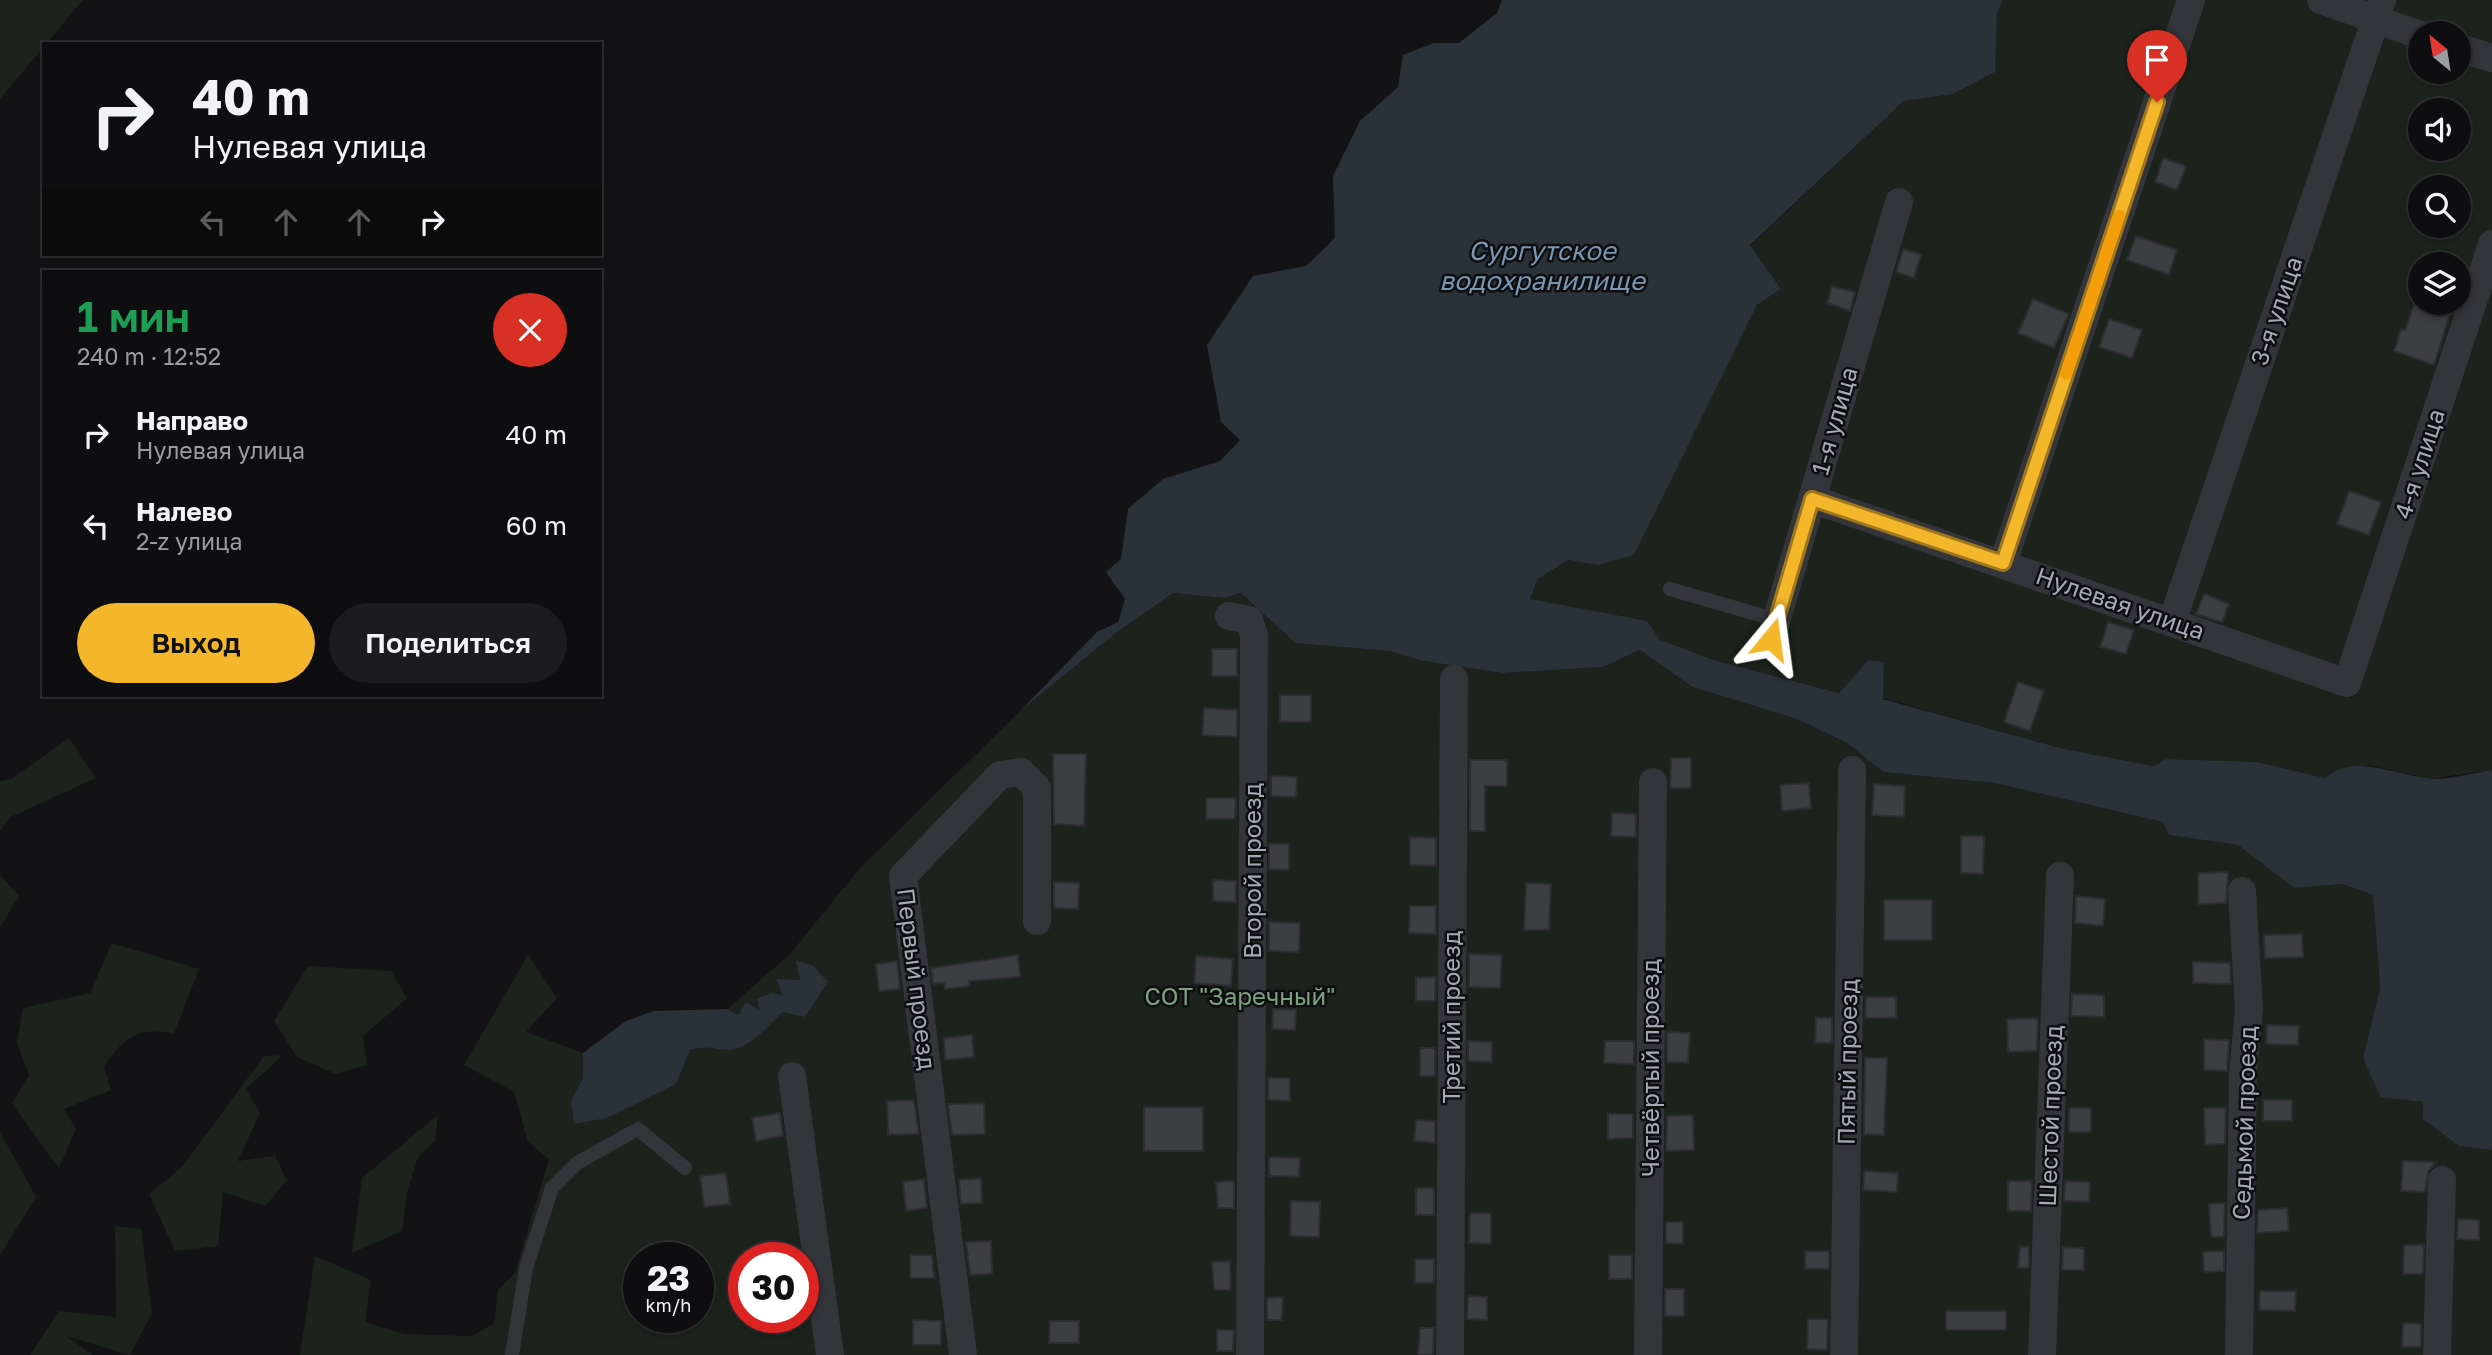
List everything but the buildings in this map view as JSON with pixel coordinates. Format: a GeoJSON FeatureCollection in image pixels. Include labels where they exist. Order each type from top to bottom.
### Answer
{"type":"FeatureCollection","features":[{"type":"Feature","properties":{"kind":"street"},"geometry":{"type":"LineString","coordinates":[[2003,563],[2191,0]]}},
{"type":"Feature","properties":{"kind":"street"},"geometry":{"type":"LineString","coordinates":[[2321,0],[2379,10],[2408,28]]}},
{"type":"Feature","properties":{"kind":"street","name":"3-я улица"},"geometry":{"type":"LineString","coordinates":[[2172,622],[2379,10]]}},
{"type":"Feature","properties":{"kind":"street"},"geometry":{"type":"LineString","coordinates":[[2471,52],[2492,58]]}},
{"type":"Feature","properties":{"kind":"street","name":"1-я улица"},"geometry":{"type":"LineString","coordinates":[[1774,630],[1899,202]]}},
{"type":"Feature","properties":{"kind":"street","name":"4-я улица"},"geometry":{"type":"LineString","coordinates":[[2347,683],[2492,244]]}},
{"type":"Feature","properties":{"kind":"street","name":"Нулевая улица"},"geometry":{"type":"LineString","coordinates":[[1812,499],[2347,683]]}},
{"type":"Feature","properties":{"kind":"street","name":"Второй проезд"},"geometry":{"type":"LineString","coordinates":[[1229,616],[1250,620],[1254,635],[1250,1355]]}},
{"type":"Feature","properties":{"kind":"street","name":"Третий проезд"},"geometry":{"type":"LineString","coordinates":[[1450,1355],[1454,679]]}},
{"type":"Feature","properties":{"kind":"street","name":"Пятый проезд"},"geometry":{"type":"LineString","coordinates":[[1844,1355],[1852,770]]}},
{"type":"Feature","properties":{"kind":"street","name":"Первый проезд"},"geometry":{"type":"LineString","coordinates":[[963,1355],[903,876],[1000,775],[1021,772],[1037,788],[1037,921]]}},
{"type":"Feature","properties":{"kind":"street","name":"Четвёртый проезд"},"geometry":{"type":"LineString","coordinates":[[1648,1355],[1653,782]]}},
{"type":"Feature","properties":{"kind":"street","name":"Шестой проезд"},"geometry":{"type":"LineString","coordinates":[[2042,1355],[2060,876]]}},
{"type":"Feature","properties":{"kind":"street","name":"Седьмой проезд"},"geometry":{"type":"LineString","coordinates":[[2239,1355],[2243,1074],[2249,1009],[2242,891]]}},
{"type":"Feature","properties":{"kind":"street"},"geometry":{"type":"LineString","coordinates":[[792,1076],[830,1355]]}},
{"type":"Feature","properties":{"kind":"street"},"geometry":{"type":"LineString","coordinates":[[2437,1355],[2442,1180]]}},
{"type":"Feature","properties":{"kind":"lane"},"geometry":{"type":"LineString","coordinates":[[1671,589],[1774,630]]}},
{"type":"Feature","properties":{"kind":"lane"},"geometry":{"type":"LineString","coordinates":[[512,1355],[526,1268],[551,1188],[578,1163],[638,1129],[685,1168]]}},
{"type":"Feature","properties":{"kind":"green space"},"geometry":{"type":"Polygon","coordinates":[[[0,0],[83,0],[48,42],[42,42],[42,49],[0,99],[0,0]]]}},
{"type":"Feature","properties":{"kind":"green space"},"geometry":{"type":"Polygon","coordinates":[[[2003,0],[2492,0],[2492,770],[2428,779],[2369,765],[2325,778],[2258,762],[2166,759],[2153,766],[2060,748],[1883,698],[1884,662],[1868,660],[1839,693],[1714,660],[1530,599],[1538,579],[1568,560],[1598,565],[1724,369],[1757,305],[1781,289],[1750,246],[1904,101],[1953,94],[1994,72],[1997,13],[2003,0]]]}},
{"type":"Feature","properties":{"kind":"green space","name":"СОТ \"Заречный\""},"geometry":{"type":"Polygon","coordinates":[[[1173,593],[1224,598],[1241,593],[1295,643],[1390,651],[1423,661],[1503,673],[1603,667],[1640,650],[1692,687],[1797,719],[1847,743],[1883,772],[1995,783],[2164,822],[2170,835],[2238,845],[2294,888],[2342,884],[2373,895],[2380,989],[2363,1058],[2380,1096],[2423,1102],[2459,1146],[2492,1150],[2492,1355],[300,1355],[315,1256],[371,1280],[365,1322],[404,1334],[472,1336],[494,1323],[498,1290],[515,1273],[549,1159],[528,1142],[514,1092],[464,1065],[528,955],[557,998],[526,1032],[583,1053],[583,1078],[571,1101],[690,1050],[710,1045],[727,1009],[790,954],[860,868],[1020,711],[1116,633],[1173,593]]]}},
{"type":"Feature","properties":{"kind":"green space"},"geometry":{"type":"Polygon","coordinates":[[[69,738],[96,778],[11,817],[0,831],[0,781],[11,779],[69,738]]]}},
{"type":"Feature","properties":{"kind":"green space"},"geometry":{"type":"Polygon","coordinates":[[[0,875],[19,896],[0,927],[0,875]]]}},
{"type":"Feature","properties":{"kind":"green space"},"geometry":{"type":"Polygon","coordinates":[[[112,943],[199,969],[174,1034],[150,1032],[132,1037],[118,1048],[104,1067],[111,1090],[64,1109],[76,1129],[59,1168],[12,1104],[29,1075],[17,1043],[23,1008],[90,993],[112,943]]]}},
{"type":"Feature","properties":{"kind":"green space"},"geometry":{"type":"Polygon","coordinates":[[[308,966],[391,971],[407,998],[363,1036],[367,1065],[336,1074],[297,1057],[274,1021],[308,966]]]}},
{"type":"Feature","properties":{"kind":"green space"},"geometry":{"type":"Polygon","coordinates":[[[283,1055],[246,1089],[260,1113],[238,1161],[275,1156],[287,1181],[265,1206],[223,1192],[218,1246],[175,1251],[149,1194],[182,1167],[264,1056],[283,1055]]]}},
{"type":"Feature","properties":{"kind":"green space"},"geometry":{"type":"Polygon","coordinates":[[[438,1115],[435,1141],[418,1157],[407,1192],[402,1231],[352,1253],[362,1178],[438,1115]]]}},
{"type":"Feature","properties":{"kind":"green space"},"geometry":{"type":"Polygon","coordinates":[[[0,1132],[36,1197],[0,1255],[0,1132]]]}},
{"type":"Feature","properties":{"kind":"green space"},"geometry":{"type":"Polygon","coordinates":[[[115,1226],[141,1229],[152,1313],[130,1355],[66,1336],[93,1355],[30,1355],[59,1311],[116,1317],[115,1226]]]}},
{"type":"Feature","properties":{"kind":"water","name":"Сургутское водохранилище"},"geometry":{"type":"Polygon","coordinates":[[[1502,0],[2003,0],[1997,13],[1995,72],[1953,94],[1904,101],[1750,245],[1781,289],[1757,305],[1634,555],[1598,565],[1568,560],[1538,579],[1530,599],[1647,621],[1660,640],[1714,660],[1839,693],[1868,660],[1884,662],[1883,699],[2060,748],[2153,766],[2166,759],[2258,762],[2325,778],[2348,767],[2361,766],[2434,779],[2492,770],[2492,1150],[2459,1146],[2423,1119],[2423,1102],[2380,1097],[2363,1058],[2380,988],[2373,895],[2342,884],[2294,888],[2238,845],[2169,835],[2163,822],[1995,783],[1883,772],[1847,743],[1797,719],[1692,687],[1640,650],[1603,667],[1503,673],[1423,661],[1390,651],[1295,643],[1241,593],[1224,598],[1173,593],[1116,633],[1020,711],[1097,632],[1118,622],[1125,599],[1106,572],[1121,559],[1128,509],[1163,479],[1220,461],[1240,440],[1221,422],[1207,345],[1253,276],[1306,266],[1335,238],[1333,176],[1360,121],[1398,87],[1403,55],[1434,43],[1459,43],[1497,13],[1502,0]]]}},
{"type":"Feature","properties":{"kind":"water"},"geometry":{"type":"Polygon","coordinates":[[[796,960],[813,966],[828,982],[805,1017],[783,1012],[751,1042],[736,1049],[690,1050],[676,1084],[607,1118],[574,1124],[571,1101],[583,1078],[583,1053],[626,1021],[654,1011],[727,1009],[738,1015],[746,1002],[760,1011],[757,999],[771,993],[783,995],[776,979],[800,980],[796,960]]]}},
{"type":"Feature","properties":{"kind":"slow traffic"},"geometry":{"type":"LineString","coordinates":[[2066,374],[2119,216]]}},
{"type":"Feature","properties":{"kind":"route"},"geometry":{"type":"LineString","coordinates":[[1771,639],[1812,499],[2003,563],[2157,102]]}}]}
